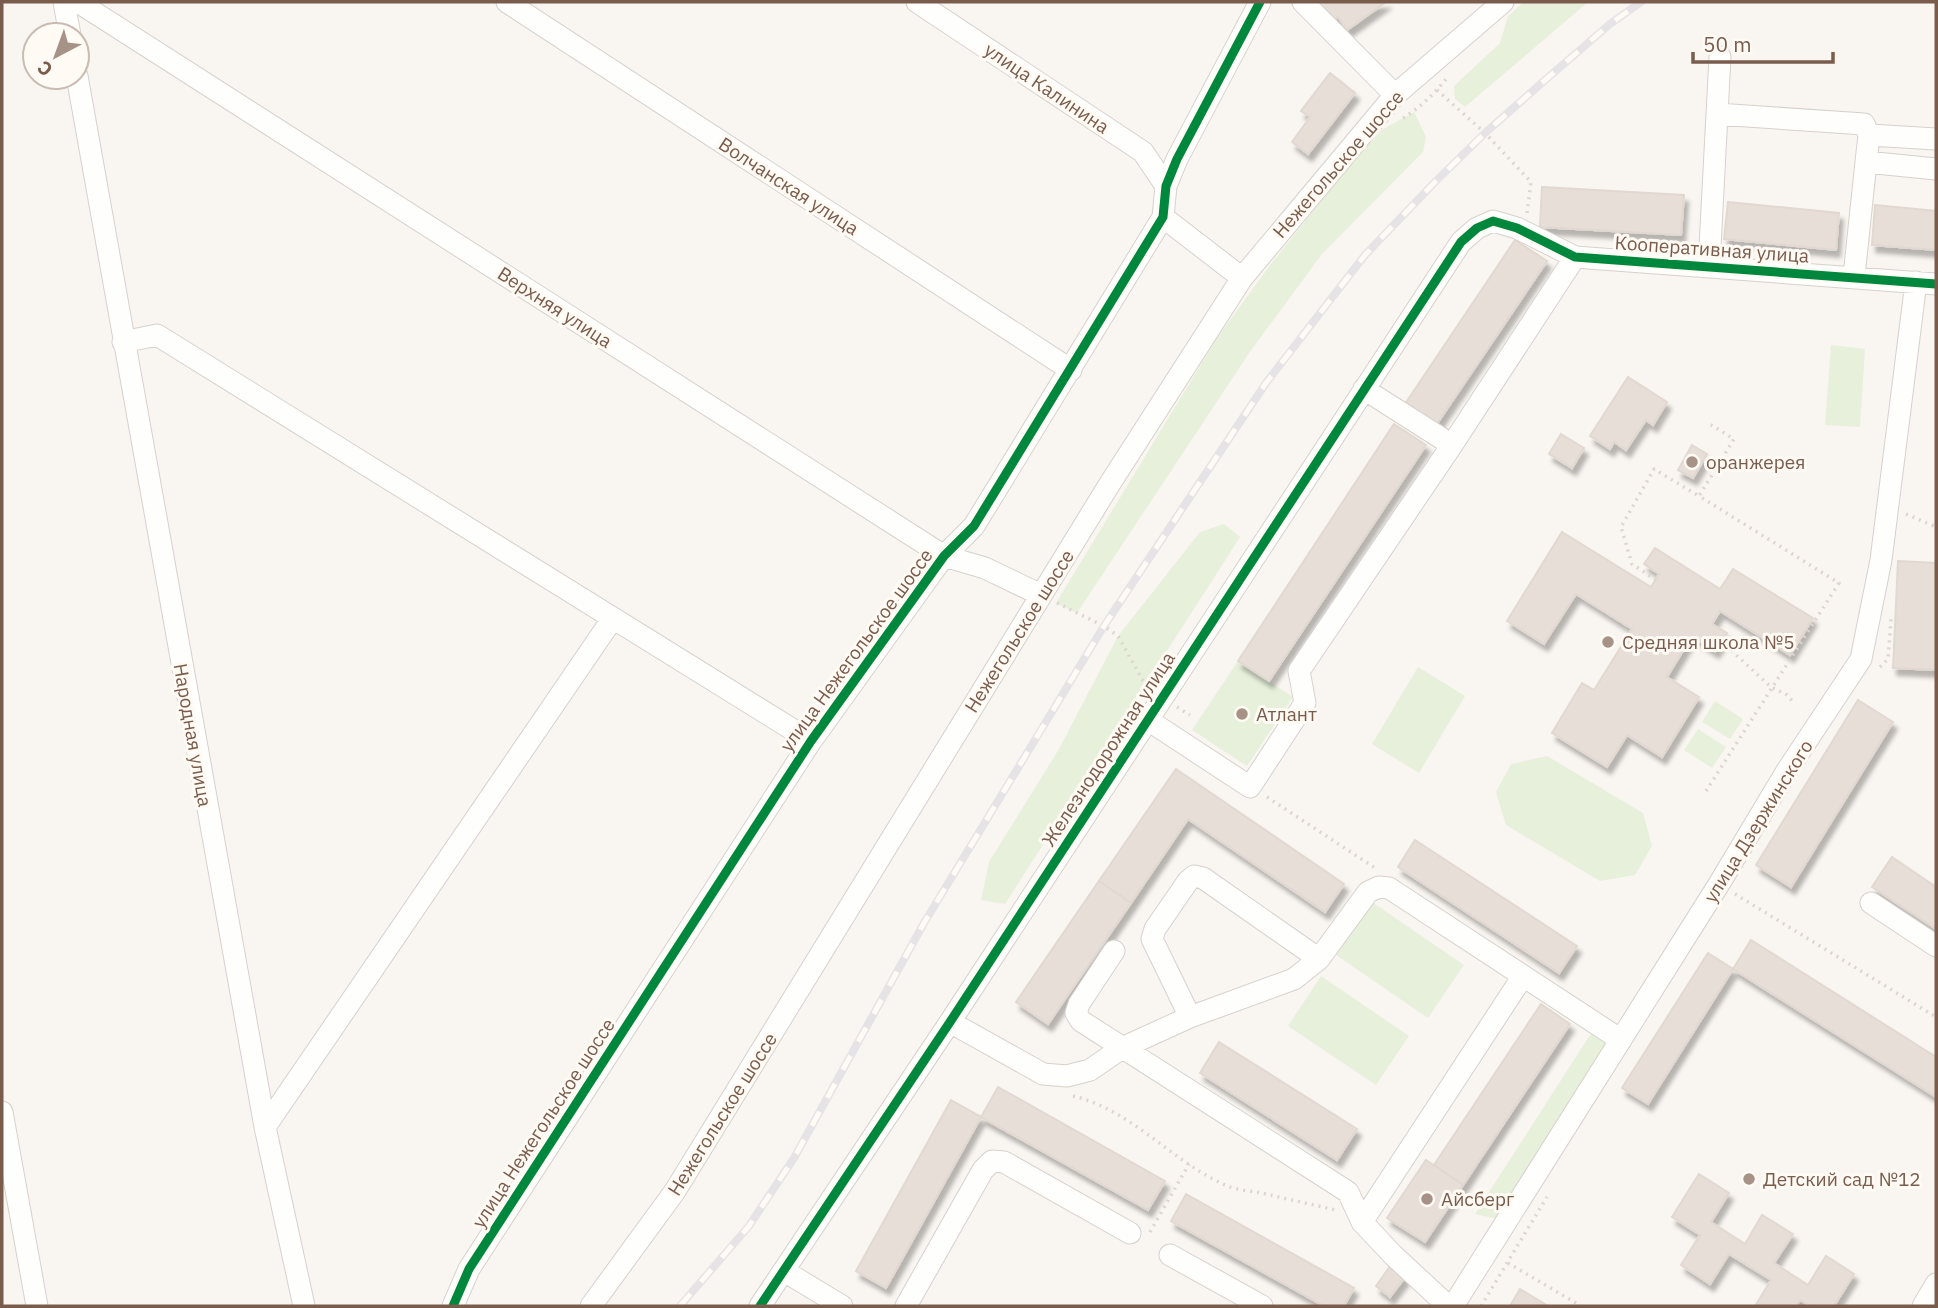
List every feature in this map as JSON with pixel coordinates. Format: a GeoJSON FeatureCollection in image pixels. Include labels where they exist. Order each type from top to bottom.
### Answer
{"type":"FeatureCollection","features":[{"type":"Feature","properties":{"kind":"street"},"geometry":{"type":"LineString","coordinates":[[64,2],[67,21]]}},
{"type":"Feature","properties":{"kind":"street","name":"Верхняя улица"},"geometry":{"type":"LineString","coordinates":[[78,2],[944,556],[985,568],[1041,595]]}},
{"type":"Feature","properties":{"kind":"street","name":"Волчанская улица"},"geometry":{"type":"LineString","coordinates":[[507,2],[1071,370]]}},
{"type":"Feature","properties":{"kind":"street","name":"улица Калинина"},"geometry":{"type":"LineString","coordinates":[[917,2],[1143,152],[1166,186]]}},
{"type":"Feature","properties":{"kind":"street","name":"улица Нежегольское шоссе"},"geometry":{"type":"LineString","coordinates":[[453,1306],[469,1269],[811,741],[944,556],[974,526],[1071,370],[1163,217],[1166,186],[1177,159],[1260,2]]}},
{"type":"Feature","properties":{"kind":"street"},"geometry":{"type":"LineString","coordinates":[[1303,2],[1395,95]]}},
{"type":"Feature","properties":{"kind":"street","name":"Нежегольское шоссе"},"geometry":{"type":"LineString","coordinates":[[591,1306],[675,1191],[1041,595],[1188,359],[1242,278],[1395,95],[1503,2]]}},
{"type":"Feature","properties":{"kind":"street"},"geometry":{"type":"LineString","coordinates":[[1709,266],[1720,57]]}},
{"type":"Feature","properties":{"kind":"street","name":"Народная улица"},"geometry":{"type":"LineString","coordinates":[[80,91],[265,1127],[304,1306]]}},
{"type":"Feature","properties":{"kind":"street"},"geometry":{"type":"LineString","coordinates":[[1717,114],[1864,124],[1869,135],[1854,276]]}},
{"type":"Feature","properties":{"kind":"street"},"geometry":{"type":"LineString","coordinates":[[1869,135],[1936,139]]}},
{"type":"Feature","properties":{"kind":"street"},"geometry":{"type":"LineString","coordinates":[[1866,162],[1936,169]]}},
{"type":"Feature","properties":{"kind":"street"},"geometry":{"type":"LineString","coordinates":[[1163,217],[1242,278]]}},
{"type":"Feature","properties":{"kind":"street","name":"Кооперативная улица"},"geometry":{"type":"LineString","coordinates":[[1493,221],[1517,228],[1575,257],[1926,283]]}},
{"type":"Feature","properties":{"kind":"street","name":"Железнодорожная улица"},"geometry":{"type":"LineString","coordinates":[[760,1306],[950,1022],[1461,242],[1477,228],[1493,221]]}},
{"type":"Feature","properties":{"kind":"street"},"geometry":{"type":"LineString","coordinates":[[1148,720],[1251,787],[1305,703],[1299,671],[1575,257]]}},
{"type":"Feature","properties":{"kind":"street","name":"улица Дзержинского"},"geometry":{"type":"LineString","coordinates":[[1453,1306],[1719,884],[1788,769],[1861,659],[1881,560],[1926,283]]}},
{"type":"Feature","properties":{"kind":"street"},"geometry":{"type":"LineString","coordinates":[[123,342],[157,335],[811,741]]}},
{"type":"Feature","properties":{"kind":"street"},"geometry":{"type":"LineString","coordinates":[[1364,389],[1452,445]]}},
{"type":"Feature","properties":{"kind":"street"},"geometry":{"type":"LineString","coordinates":[[265,1127],[614,618]]}},
{"type":"Feature","properties":{"kind":"street"},"geometry":{"type":"LineString","coordinates":[[1189,1017],[1152,939],[1155,929],[1194,876],[1203,878],[1319,959]]}},
{"type":"Feature","properties":{"kind":"street"},"geometry":{"type":"LineString","coordinates":[[950,1022],[1043,1074],[1067,1076],[1090,1069],[1122,1048],[1189,1017],[1294,979],[1319,959],[1368,892],[1379,887],[1389,888],[1621,1040]]}},
{"type":"Feature","properties":{"kind":"street"},"geometry":{"type":"LineString","coordinates":[[1871,903],[1936,946]]}},
{"type":"Feature","properties":{"kind":"street"},"geometry":{"type":"LineString","coordinates":[[1114,951],[1079,1004],[1076,1013],[1081,1021],[1348,1192],[1362,1222],[1448,1306]]}},
{"type":"Feature","properties":{"kind":"street"},"geometry":{"type":"LineString","coordinates":[[1362,1222],[1523,976]]}},
{"type":"Feature","properties":{"kind":"street"},"geometry":{"type":"LineString","coordinates":[[2,1112],[37,1306]]}},
{"type":"Feature","properties":{"kind":"street"},"geometry":{"type":"LineString","coordinates":[[906,1306],[983,1170],[992,1161],[1003,1162],[1130,1233]]}},
{"type":"Feature","properties":{"kind":"street"},"geometry":{"type":"LineString","coordinates":[[1170,1255],[1262,1306]]}},
{"type":"Feature","properties":{"kind":"street"},"geometry":{"type":"LineString","coordinates":[[784,1271],[842,1306]]}},
{"type":"Feature","properties":{"kind":"street"},"geometry":{"type":"LineString","coordinates":[[1923,1306],[1936,1284]]}},
{"type":"Feature","properties":{"kind":"path"},"geometry":{"type":"LineString","coordinates":[[1392,124],[1414,112],[1447,77]]}},
{"type":"Feature","properties":{"kind":"path"},"geometry":{"type":"LineString","coordinates":[[1437,90],[1531,181],[1527,215]]}},
{"type":"Feature","properties":{"kind":"path"},"geometry":{"type":"LineString","coordinates":[[1699,496],[1734,439],[1708,423]]}},
{"type":"Feature","properties":{"kind":"path"},"geometry":{"type":"LineString","coordinates":[[1656,580],[1632,564],[1621,527],[1654,469],[1839,583],[1706,790]]}},
{"type":"Feature","properties":{"kind":"path"},"geometry":{"type":"LineString","coordinates":[[1906,513],[1936,527]]}},
{"type":"Feature","properties":{"kind":"path"},"geometry":{"type":"LineString","coordinates":[[1041,595],[1104,626],[1118,636],[1145,687],[1190,715]]}},
{"type":"Feature","properties":{"kind":"path"},"geometry":{"type":"LineString","coordinates":[[1721,641],[1771,687],[1787,695],[1795,704]]}},
{"type":"Feature","properties":{"kind":"path"},"geometry":{"type":"LineString","coordinates":[[1719,884],[1936,1017]]}},
{"type":"Feature","properties":{"kind":"path"},"geometry":{"type":"LineString","coordinates":[[1065,1094],[1091,1100],[1119,1115],[1189,1164],[1226,1186],[1335,1210],[1362,1222]]}},
{"type":"Feature","properties":{"kind":"path"},"geometry":{"type":"LineString","coordinates":[[1130,1233],[1145,1241],[1189,1164]]}},
{"type":"Feature","properties":{"kind":"path"},"geometry":{"type":"LineString","coordinates":[[1508,1263],[1581,1306]]}},
{"type":"Feature","properties":{"kind":"green space"},"geometry":{"type":"Polygon","coordinates":[[[1524,2],[1588,2],[1465,107],[1455,99],[1454,86],[1500,43],[1508,16],[1524,2]]]}},
{"type":"Feature","properties":{"kind":"green space"},"geometry":{"type":"Polygon","coordinates":[[[1414,112],[1426,137],[1423,152],[1322,254],[1249,353],[1077,613],[1056,603],[1217,338],[1271,264],[1346,170],[1382,130],[1414,112]]]}},
{"type":"Feature","properties":{"kind":"green space"},"geometry":{"type":"Polygon","coordinates":[[[1831,345],[1865,349],[1860,427],[1825,425],[1831,345]]]}},
{"type":"Feature","properties":{"kind":"green space"},"geometry":{"type":"Polygon","coordinates":[[[1224,524],[1240,537],[1005,904],[981,900],[989,862],[1059,749],[1118,636],[1200,532],[1224,524]]]}},
{"type":"Feature","properties":{"kind":"green space","name":"Атлант"},"geometry":{"type":"Polygon","coordinates":[[[1238,661],[1293,697],[1247,766],[1192,730],[1238,661]]]}},
{"type":"Feature","properties":{"kind":"green space"},"geometry":{"type":"Polygon","coordinates":[[[1418,667],[1465,696],[1419,773],[1372,744],[1418,667]]]}},
{"type":"Feature","properties":{"kind":"green space"},"geometry":{"type":"Polygon","coordinates":[[[1715,701],[1743,719],[1730,739],[1702,722],[1715,701]]]}},
{"type":"Feature","properties":{"kind":"green space"},"geometry":{"type":"Polygon","coordinates":[[[1698,729],[1726,747],[1712,768],[1684,750],[1698,729]]]}},
{"type":"Feature","properties":{"kind":"green space"},"geometry":{"type":"Polygon","coordinates":[[[1547,756],[1643,813],[1652,846],[1635,875],[1600,881],[1506,825],[1496,792],[1511,764],[1547,756]]]}},
{"type":"Feature","properties":{"kind":"green space"},"geometry":{"type":"Polygon","coordinates":[[[1369,900],[1464,965],[1428,1018],[1333,953],[1369,900]]]}},
{"type":"Feature","properties":{"kind":"green space"},"geometry":{"type":"Polygon","coordinates":[[[1321,976],[1409,1036],[1376,1085],[1288,1026],[1321,976]]]}},
{"type":"Feature","properties":{"kind":"green space"},"geometry":{"type":"Polygon","coordinates":[[[1597,1030],[1606,1037],[1608,1048],[1498,1219],[1475,1214],[1590,1035],[1597,1030]]]}},
{"type":"Feature","properties":{"kind":"building"},"geometry":{"type":"Polygon","coordinates":[[[1386,2],[1347,30],[1338,17],[1332,22],[1319,3],[1386,2]]]}},
{"type":"Feature","properties":{"kind":"building"},"geometry":{"type":"Polygon","coordinates":[[[1330,73],[1355,93],[1308,154],[1292,142],[1310,117],[1301,111],[1330,73]]]}},
{"type":"Feature","properties":{"kind":"building"},"geometry":{"type":"Polygon","coordinates":[[[1542,187],[1684,195],[1681,235],[1540,227],[1542,187]]]}},
{"type":"Feature","properties":{"kind":"building"},"geometry":{"type":"Polygon","coordinates":[[[1728,202],[1839,213],[1836,250],[1724,239],[1728,202]]]}},
{"type":"Feature","properties":{"kind":"building"},"geometry":{"type":"Polygon","coordinates":[[[1875,205],[1936,211],[1936,250],[1872,245],[1875,205]]]}},
{"type":"Feature","properties":{"kind":"building"},"geometry":{"type":"Polygon","coordinates":[[[1515,240],[1547,261],[1436,425],[1405,404],[1515,240]]]}},
{"type":"Feature","properties":{"kind":"building"},"geometry":{"type":"Polygon","coordinates":[[[1628,377],[1667,402],[1653,425],[1646,420],[1626,450],[1614,442],[1610,449],[1590,436],[1628,377]]]}},
{"type":"Feature","properties":{"kind":"building"},"geometry":{"type":"Polygon","coordinates":[[[1394,424],[1426,445],[1269,681],[1238,661],[1394,424]]]}},
{"type":"Feature","properties":{"kind":"building"},"geometry":{"type":"Polygon","coordinates":[[[1561,434],[1584,448],[1572,468],[1549,454],[1561,434]]]}},
{"type":"Feature","properties":{"kind":"building","name":"оранжерея"},"geometry":{"type":"Polygon","coordinates":[[[1692,445],[1707,454],[1693,478],[1678,470],[1692,445]]]}},
{"type":"Feature","properties":{"kind":"building"},"geometry":{"type":"Polygon","coordinates":[[[1562,532],[1651,587],[1659,574],[1644,564],[1655,548],[1720,589],[1733,569],[1813,618],[1790,655],[1720,611],[1712,624],[1727,633],[1715,651],[1692,636],[1667,677],[1699,697],[1662,757],[1627,735],[1607,767],[1552,733],[1582,683],[1594,690],[1632,629],[1576,594],[1544,644],[1507,621],[1562,532]]]}},
{"type":"Feature","properties":{"kind":"building"},"geometry":{"type":"Polygon","coordinates":[[[1898,561],[1936,563],[1936,670],[1893,668],[1898,561]]]}},
{"type":"Feature","properties":{"kind":"building"},"geometry":{"type":"Polygon","coordinates":[[[1858,700],[1893,722],[1791,887],[1756,865],[1858,700]]]}},
{"type":"Feature","properties":{"kind":"building"},"geometry":{"type":"Polygon","coordinates":[[[1176,769],[1344,884],[1325,912],[1188,819],[1131,903],[1099,881],[1176,769]]]}},
{"type":"Feature","properties":{"kind":"building"},"geometry":{"type":"Polygon","coordinates":[[[1415,840],[1577,946],[1559,973],[1398,867],[1415,840]]]}},
{"type":"Feature","properties":{"kind":"building"},"geometry":{"type":"Polygon","coordinates":[[[1892,857],[1936,887],[1936,929],[1872,887],[1892,857]]]}},
{"type":"Feature","properties":{"kind":"building"},"geometry":{"type":"Polygon","coordinates":[[[1099,881],[1131,903],[1048,1024],[1016,1002],[1099,881]]]}},
{"type":"Feature","properties":{"kind":"building"},"geometry":{"type":"Polygon","coordinates":[[[1751,940],[1936,1057],[1936,1097],[1733,969],[1751,940]]]}},
{"type":"Feature","properties":{"kind":"building"},"geometry":{"type":"Polygon","coordinates":[[[1708,953],[1733,969],[1648,1104],[1622,1088],[1708,953]]]}},
{"type":"Feature","properties":{"kind":"building"},"geometry":{"type":"Polygon","coordinates":[[[1541,1004],[1570,1024],[1463,1185],[1434,1165],[1541,1004]]]}},
{"type":"Feature","properties":{"kind":"building"},"geometry":{"type":"Polygon","coordinates":[[[1219,1042],[1357,1129],[1337,1160],[1200,1073],[1219,1042]]]}},
{"type":"Feature","properties":{"kind":"building"},"geometry":{"type":"Polygon","coordinates":[[[998,1087],[1165,1181],[1148,1210],[981,1117],[998,1087]]]}},
{"type":"Feature","properties":{"kind":"building"},"geometry":{"type":"Polygon","coordinates":[[[951,1100],[981,1117],[886,1288],[856,1271],[951,1100]]]}},
{"type":"Feature","properties":{"kind":"building","name":"Айсберг"},"geometry":{"type":"Polygon","coordinates":[[[1426,1160],[1463,1185],[1425,1242],[1387,1218],[1426,1160]]]}},
{"type":"Feature","properties":{"kind":"building"},"geometry":{"type":"Polygon","coordinates":[[[1699,1174],[1729,1193],[1711,1222],[1745,1244],[1762,1215],[1793,1234],[1774,1263],[1808,1285],[1826,1256],[1854,1274],[1834,1306],[1810,1306],[1800,1300],[1796,1306],[1755,1306],[1771,1280],[1729,1254],[1710,1284],[1681,1265],[1700,1235],[1672,1217],[1699,1174]]]}},
{"type":"Feature","properties":{"kind":"building"},"geometry":{"type":"Polygon","coordinates":[[[1186,1194],[1354,1288],[1344,1306],[1324,1306],[1171,1221],[1186,1194]]]}},
{"type":"Feature","properties":{"kind":"building"},"geometry":{"type":"Polygon","coordinates":[[[1391,1265],[1406,1276],[1390,1297],[1376,1286],[1391,1265]]]}},
{"type":"Feature","properties":{"kind":"building"},"geometry":{"type":"Polygon","coordinates":[[[1520,1289],[1548,1306],[1510,1306],[1520,1289]]]}},
{"type":"Feature","properties":{"kind":"railway"},"geometry":{"type":"LineString","coordinates":[[680,1306],[749,1226],[794,1158],[924,923],[1104,626],[1266,383],[1365,255],[1434,183],[1544,81],[1610,24],[1641,2]]}},
{"type":"Feature","properties":{"kind":"cycle path"},"geometry":{"type":"LineString","coordinates":[[453,1306],[469,1269],[811,741],[944,556],[974,526],[1163,217],[1166,186],[1177,159],[1260,2]]}},
{"type":"Feature","properties":{"kind":"cycle path"},"geometry":{"type":"LineString","coordinates":[[760,1306],[950,1022],[1461,242],[1477,228],[1493,221],[1517,228],[1575,257],[1936,284]]}},
{"type":"Feature","properties":{"kind":"place","name":"оранжерея"},"geometry":{"type":"Point","coordinates":[1692,462]}},
{"type":"Feature","properties":{"kind":"place","name":"Средняя школа №5"},"geometry":{"type":"Point","coordinates":[1608,642]}},
{"type":"Feature","properties":{"kind":"place","name":"Атлант"},"geometry":{"type":"Point","coordinates":[1242,714]}},
{"type":"Feature","properties":{"kind":"place","name":"Детский сад №12"},"geometry":{"type":"Point","coordinates":[1749,1179]}},
{"type":"Feature","properties":{"kind":"place","name":"Айсберг"},"geometry":{"type":"Point","coordinates":[1427,1199]}}]}
